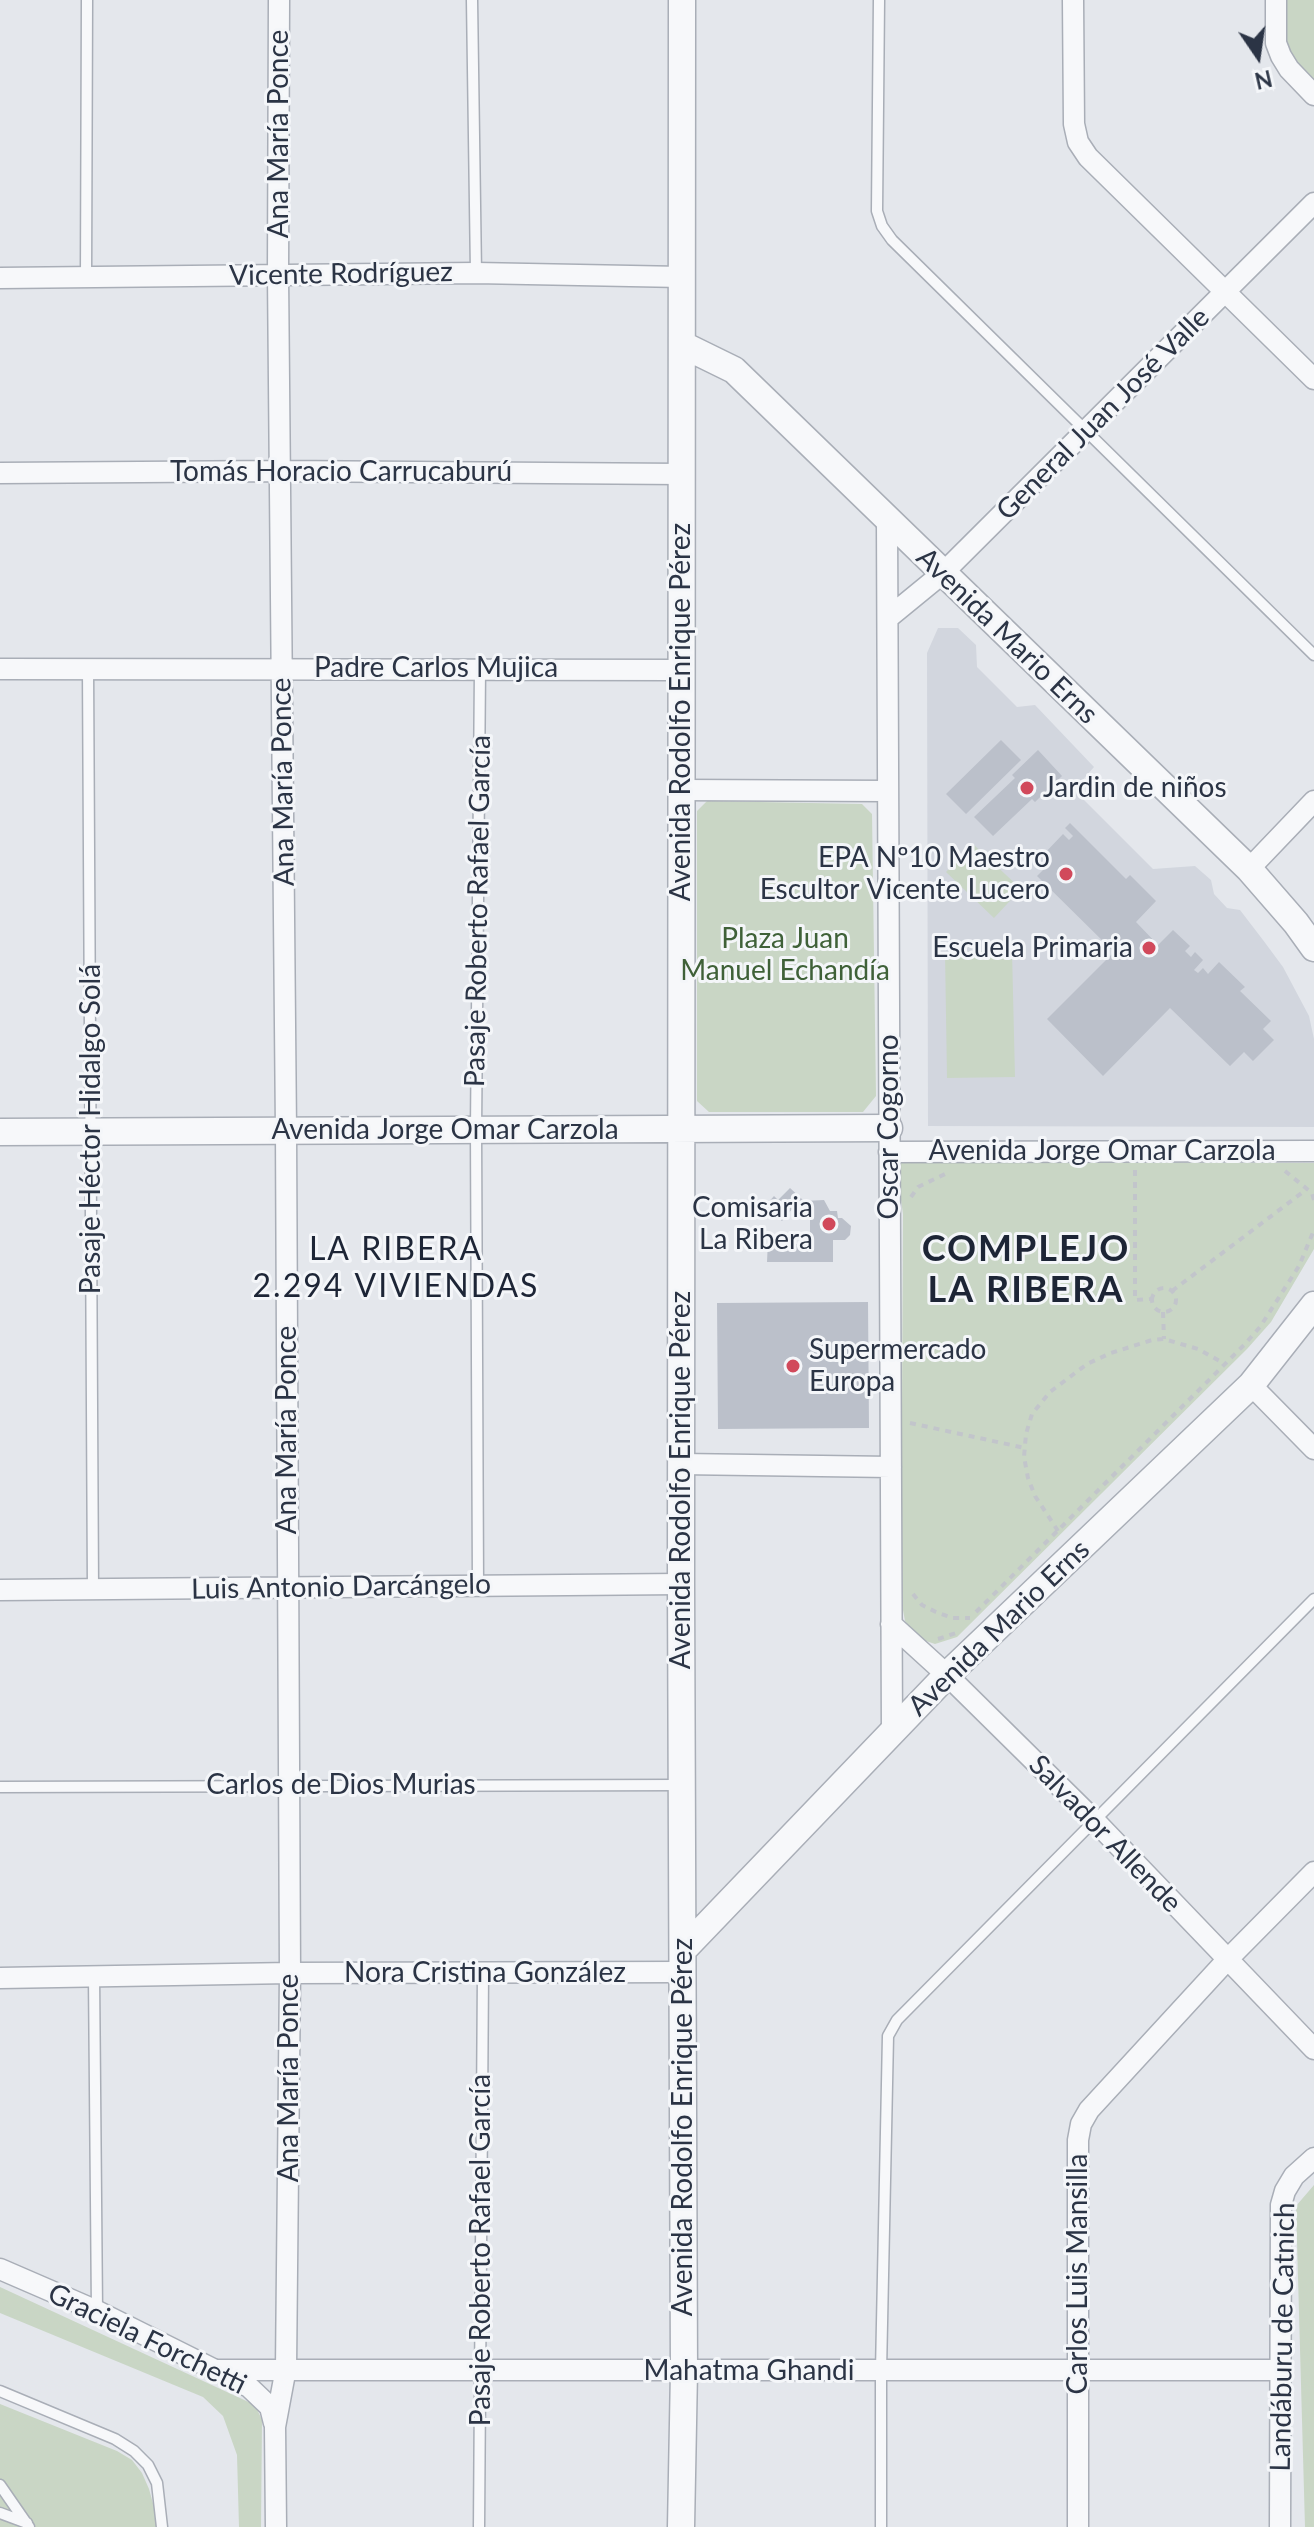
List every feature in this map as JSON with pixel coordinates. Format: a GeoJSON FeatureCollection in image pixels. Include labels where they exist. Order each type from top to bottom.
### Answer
{"type":"FeatureCollection","features":[{"type":"Feature","properties":{"kind":"street","name":"Ana María Ponce"},"geometry":{"type":"LineString","coordinates":[[276,2527],[275,2427],[286,2368],[290,1973],[278,275],[279,0]]}},
{"type":"Feature","properties":{"kind":"street","name":"Avenida Rodolfo Enrique Pérez"},"geometry":{"type":"LineString","coordinates":[[681,2527],[684,2371],[682,0]]}},
{"type":"Feature","properties":{"kind":"street"},"geometry":{"type":"LineString","coordinates":[[1073,0],[1074,124],[1078,142],[1088,157],[1314,379]]}},
{"type":"Feature","properties":{"kind":"street"},"geometry":{"type":"LineString","coordinates":[[1276,0],[1276,43],[1281,56],[1314,95]]}},
{"type":"Feature","properties":{"kind":"street","name":"General Juan José Valle"},"geometry":{"type":"LineString","coordinates":[[888,618],[943,573],[1314,203]]}},
{"type":"Feature","properties":{"kind":"street","name":"Vicente Rodríguez"},"geometry":{"type":"LineString","coordinates":[[0,278],[476,273],[682,277]]}},
{"type":"Feature","properties":{"kind":"street","name":"Avenida Mario Erns"},"geometry":{"type":"LineString","coordinates":[[683,345],[734,370],[1249,869],[1314,948]]}},
{"type":"Feature","properties":{"kind":"street","name":"Tomás Horacio Carrucaburú"},"geometry":{"type":"LineString","coordinates":[[0,473],[280,471],[682,474]]}},
{"type":"Feature","properties":{"kind":"street","name":"Oscar Cogorno"},"geometry":{"type":"LineString","coordinates":[[887,521],[892,1734]]}},
{"type":"Feature","properties":{"kind":"street","name":"Padre Carlos Mujica"},"geometry":{"type":"LineString","coordinates":[[0,669],[681,670]]}},
{"type":"Feature","properties":{"kind":"street"},"geometry":{"type":"LineString","coordinates":[[681,790],[887,791]]}},
{"type":"Feature","properties":{"kind":"street"},"geometry":{"type":"LineString","coordinates":[[1249,869],[1314,801]]}},
{"type":"Feature","properties":{"kind":"street","name":"Avenida Jorge Omar Carzola"},"geometry":{"type":"LineString","coordinates":[[0,1132],[682,1129],[889,1140],[1314,1151]]}},
{"type":"Feature","properties":{"kind":"street","name":"Avenida Mario Erns"},"geometry":{"type":"LineString","coordinates":[[683,1961],[947,1675],[1251,1385],[1314,1305]]}},
{"type":"Feature","properties":{"kind":"street"},"geometry":{"type":"LineString","coordinates":[[1251,1385],[1314,1449]]}},
{"type":"Feature","properties":{"kind":"street"},"geometry":{"type":"LineString","coordinates":[[681,1464],[891,1467]]}},
{"type":"Feature","properties":{"kind":"street","name":"Luis Antonio Darcángelo"},"geometry":{"type":"LineString","coordinates":[[0,1590],[681,1584]]}},
{"type":"Feature","properties":{"kind":"street","name":"Salvador Allende"},"geometry":{"type":"LineString","coordinates":[[891,1624],[1095,1821],[1314,2049]]}},
{"type":"Feature","properties":{"kind":"street","name":"Carlos Luis Mansilla"},"geometry":{"type":"LineString","coordinates":[[1078,2527],[1078,2140],[1081,2124],[1089,2110],[1227,1960],[1314,1872]]}},
{"type":"Feature","properties":{"kind":"street","name":"Nora Cristina González"},"geometry":{"type":"LineString","coordinates":[[0,1978],[483,1972],[683,1961]]}},
{"type":"Feature","properties":{"kind":"street","name":"Landáburu de Catnich"},"geometry":{"type":"LineString","coordinates":[[1280,2527],[1281,2205],[1294,2176],[1314,2158]]}},
{"type":"Feature","properties":{"kind":"street","name":"Graciela Forchetti"},"geometry":{"type":"LineString","coordinates":[[0,2269],[97,2311],[218,2370],[261,2396],[270,2407],[275,2427]]}},
{"type":"Feature","properties":{"kind":"street","name":"Mahatma Ghandi"},"geometry":{"type":"LineString","coordinates":[[218,2370],[1281,2370]]}},
{"type":"Feature","properties":{"kind":"lane"},"geometry":{"type":"LineString","coordinates":[[86,277],[87,0]]}},
{"type":"Feature","properties":{"kind":"lane"},"geometry":{"type":"LineString","coordinates":[[472,0],[476,273]]}},
{"type":"Feature","properties":{"kind":"lane"},"geometry":{"type":"LineString","coordinates":[[879,0],[877,211],[882,226],[892,240],[1314,655]]}},
{"type":"Feature","properties":{"kind":"lane","name":"Pasaje Héctor Hidalgo Solá"},"geometry":{"type":"LineString","coordinates":[[88,668],[93,1590]]}},
{"type":"Feature","properties":{"kind":"lane","name":"Pasaje Roberto Rafael García"},"geometry":{"type":"LineString","coordinates":[[478,1586],[476,1130],[480,669]]}},
{"type":"Feature","properties":{"kind":"lane"},"geometry":{"type":"LineString","coordinates":[[881,2527],[888,2036],[897,2020],[1314,1599]]}},
{"type":"Feature","properties":{"kind":"lane","name":"Carlos de Dios Murias"},"geometry":{"type":"LineString","coordinates":[[0,1787],[682,1785]]}},
{"type":"Feature","properties":{"kind":"lane","name":"Pasaje Roberto Rafael García"},"geometry":{"type":"LineString","coordinates":[[479,2527],[483,1972]]}},
{"type":"Feature","properties":{"kind":"lane"},"geometry":{"type":"LineString","coordinates":[[94,1976],[97,2311]]}},
{"type":"Feature","properties":{"kind":"lane"},"geometry":{"type":"LineString","coordinates":[[0,2391],[115,2439],[134,2451],[148,2465],[157,2483],[162,2527]]}},
{"type":"Feature","properties":{"kind":"lane"},"geometry":{"type":"LineString","coordinates":[[0,2485],[28,2525]]}},
{"type":"Feature","properties":{"kind":"lane"},"geometry":{"type":"LineString","coordinates":[[0,2513],[28,2525]]}},
{"type":"Feature","properties":{"kind":"path"},"geometry":{"type":"LineString","coordinates":[[905,1188],[905,1204],[918,1187],[949,1171],[932,1169]]}},
{"type":"Feature","properties":{"kind":"path"},"geometry":{"type":"LineString","coordinates":[[1135,1170],[1135,1300],[1151,1299]]}},
{"type":"Feature","properties":{"kind":"path"},"geometry":{"type":"LineString","coordinates":[[1299,1171],[1284,1171],[1307,1189],[1314,1200]]}},
{"type":"Feature","properties":{"kind":"path"},"geometry":{"type":"LineString","coordinates":[[1172,1291],[1307,1189]]}},
{"type":"Feature","properties":{"kind":"path"},"geometry":{"type":"LineString","coordinates":[[930,1639],[954,1634],[1260,1327],[1299,1266],[1314,1230]]}},
{"type":"Feature","properties":{"kind":"path"},"geometry":{"type":"LineString","coordinates":[[1161,1288],[1172,1291],[1176,1303],[1171,1309],[1163,1312],[1153,1307],[1151,1299],[1154,1292],[1161,1288]]}},
{"type":"Feature","properties":{"kind":"path"},"geometry":{"type":"LineString","coordinates":[[1163,1312],[1164,1339]]}},
{"type":"Feature","properties":{"kind":"path"},"geometry":{"type":"LineString","coordinates":[[1058,1531],[1035,1496],[1028,1478],[1025,1448],[1032,1414],[1050,1392],[1087,1364],[1152,1340],[1164,1339],[1198,1349],[1225,1364]]}},
{"type":"Feature","properties":{"kind":"path"},"geometry":{"type":"LineString","coordinates":[[904,1422],[1025,1448]]}},
{"type":"Feature","properties":{"kind":"path"},"geometry":{"type":"LineString","coordinates":[[910,1589],[922,1605],[936,1612],[953,1618],[970,1618]]}},
{"type":"Feature","properties":{"kind":"shaded area","name":"EPA Nº10 Maestro Escultor Vicente Lucero"},"geometry":{"type":"Polygon","coordinates":[[[938,628],[958,628],[976,645],[977,667],[1017,707],[1035,705],[1094,767],[1074,790],[1153,869],[1195,866],[1211,880],[1214,894],[1227,908],[1240,910],[1263,940],[1283,967],[1309,1016],[1314,1039],[1314,1127],[928,1126],[927,653],[938,628]]]}},
{"type":"Feature","properties":{"kind":"green space"},"geometry":{"type":"Polygon","coordinates":[[[1284,0],[1314,0],[1314,85],[1290,62],[1284,41],[1284,0]]]}},
{"type":"Feature","properties":{"kind":"green space","name":"Plaza Juan Manuel Echandía"},"geometry":{"type":"Polygon","coordinates":[[[707,801],[862,804],[872,814],[876,1096],[863,1112],[709,1112],[697,1101],[697,811],[707,801]]]}},
{"type":"Feature","properties":{"kind":"green space"},"geometry":{"type":"Polygon","coordinates":[[[973,844],[1021,889],[994,918],[946,872],[973,844]]]}},
{"type":"Feature","properties":{"kind":"green space"},"geometry":{"type":"Polygon","coordinates":[[[1012,951],[1015,1077],[947,1078],[945,952],[1012,951]]]}},
{"type":"Feature","properties":{"kind":"green space"},"geometry":{"type":"Polygon","coordinates":[[[914,1158],[934,1162],[1314,1163],[1314,1249],[1271,1322],[957,1637],[935,1644],[917,1638],[905,1621],[901,1599],[903,1214],[897,1172],[899,1163],[914,1158]]]}},
{"type":"Feature","properties":{"kind":"green space"},"geometry":{"type":"Polygon","coordinates":[[[1314,2185],[1314,2527],[1305,2527],[1296,2206],[1314,2185]]]}},
{"type":"Feature","properties":{"kind":"green space"},"geometry":{"type":"Polygon","coordinates":[[[0,2287],[255,2405],[262,2420],[261,2527],[239,2527],[237,2455],[223,2416],[203,2397],[0,2313],[0,2287]]]}},
{"type":"Feature","properties":{"kind":"green space"},"geometry":{"type":"Polygon","coordinates":[[[0,2404],[117,2451],[132,2460],[149,2489],[156,2527],[0,2527],[0,2404]]]}},
{"type":"Feature","properties":{"kind":"building","name":"EPA Nº10 Maestro Escultor Vicente Lucero"},"geometry":{"type":"Polygon","coordinates":[[[1001,740],[1021,760],[966,814],[946,794],[1001,740]]]}},
{"type":"Feature","properties":{"kind":"building","name":"EPA Nº10 Maestro Escultor Vicente Lucero"},"geometry":{"type":"Polygon","coordinates":[[[1038,750],[1062,776],[993,836],[974,817],[1015,778],[1012,775],[1038,750]]]}},
{"type":"Feature","properties":{"kind":"building","name":"EPA Nº10 Maestro Escultor Vicente Lucero"},"geometry":{"type":"Polygon","coordinates":[[[1070,823],[1126,879],[1130,875],[1156,901],[1136,922],[1158,945],[1173,930],[1190,946],[1185,951],[1191,957],[1195,952],[1203,960],[1194,970],[1198,973],[1203,968],[1208,974],[1219,962],[1245,987],[1240,991],[1271,1021],[1263,1029],[1274,1040],[1253,1061],[1244,1052],[1230,1066],[1170,1008],[1103,1076],[1047,1019],[1114,952],[1037,876],[1052,861],[1044,854],[1063,834],[1069,840],[1073,836],[1065,828],[1070,823]]]}},
{"type":"Feature","properties":{"kind":"building","name":"Comisaria La Ribera"},"geometry":{"type":"Polygon","coordinates":[[[790,1188],[804,1201],[824,1200],[830,1211],[837,1211],[838,1218],[851,1226],[850,1235],[845,1240],[833,1240],[833,1262],[767,1262],[768,1240],[781,1239],[781,1244],[810,1244],[810,1215],[800,1215],[793,1208],[782,1221],[765,1206],[774,1196],[778,1200],[790,1188]]]}},
{"type":"Feature","properties":{"kind":"building","name":"Supermercado Europa"},"geometry":{"type":"Polygon","coordinates":[[[868,1302],[869,1428],[718,1429],[717,1303],[868,1302]]]}},
{"type":"Feature","properties":{"kind":"place","name":"Jardin de niños"},"geometry":{"type":"Point","coordinates":[1027,788]}},
{"type":"Feature","properties":{"kind":"place","name":"EPA Nº10 Maestro Escultor Vicente Lucero"},"geometry":{"type":"Point","coordinates":[1066,874]}},
{"type":"Feature","properties":{"kind":"place","name":"Escuela Primaria"},"geometry":{"type":"Point","coordinates":[1149,948]}},
{"type":"Feature","properties":{"kind":"place","name":"Comisaria La Ribera"},"geometry":{"type":"Point","coordinates":[829,1224]}},
{"type":"Feature","properties":{"kind":"place","name":"Supermercado Europa"},"geometry":{"type":"Point","coordinates":[793,1366]}},
{"type":"Feature","properties":{"kind":"district","name":"LA RIBERA 2.294 VIVIENDAS"},"geometry":{"type":"Point","coordinates":[396,1268]}},
{"type":"Feature","properties":{"kind":"district","name":"COMPLEJO LA RIBERA"},"geometry":{"type":"Point","coordinates":[1026,1270]}}]}
